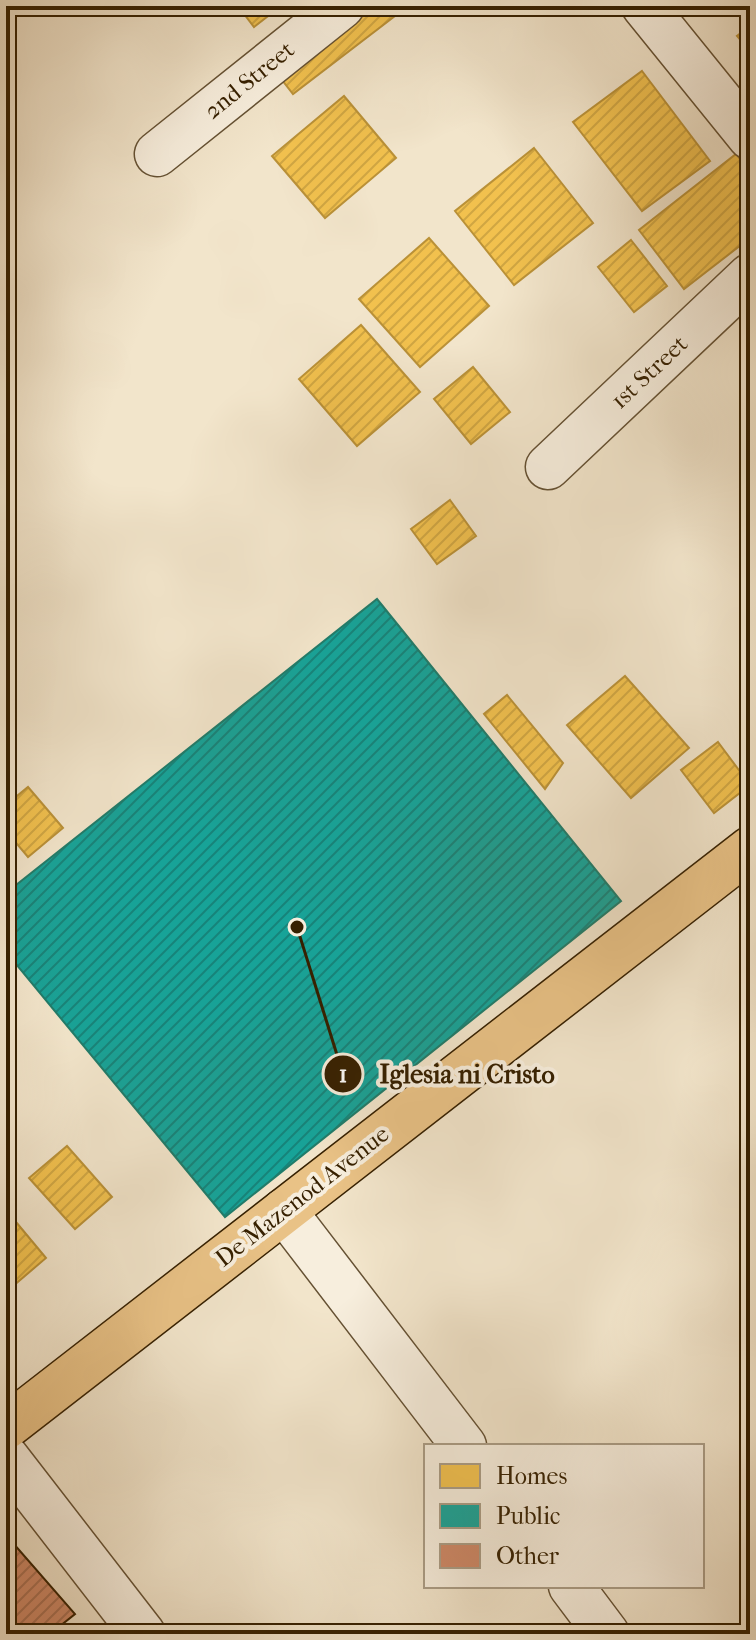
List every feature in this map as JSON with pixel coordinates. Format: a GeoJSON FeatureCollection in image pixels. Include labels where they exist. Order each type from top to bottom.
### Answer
{"type":"FeatureCollection","features":[{"type":"Feature","properties":{"kind":"main road","name":"De Mazenod Avenue"},"geometry":{"type":"LineString","coordinates":[[6,1427],[750,849]]}},
{"type":"Feature","properties":{"kind":"street","name":"2nd Street"},"geometry":{"type":"LineString","coordinates":[[157,154],[342,6]]}},
{"type":"Feature","properties":{"kind":"street"},"geometry":{"type":"LineString","coordinates":[[644,6],[750,137]]}},
{"type":"Feature","properties":{"kind":"street","name":"1st Street"},"geometry":{"type":"LineString","coordinates":[[548,467],[750,276]]}},
{"type":"Feature","properties":{"kind":"street"},"geometry":{"type":"LineString","coordinates":[[284,1211],[462,1444]]}},
{"type":"Feature","properties":{"kind":"street"},"geometry":{"type":"LineString","coordinates":[[6,1457],[143,1634]]}},
{"type":"Feature","properties":{"kind":"street"},"geometry":{"type":"LineString","coordinates":[[572,1588],[607,1634]]}},
{"type":"Feature","properties":{"kind":"building: Homes"},"geometry":{"type":"Polygon","coordinates":[[[238,6],[281,6],[254,27],[238,6]]]}},
{"type":"Feature","properties":{"kind":"building: Homes"},"geometry":{"type":"Polygon","coordinates":[[[359,6],[408,6],[293,94],[275,71],[359,6]]]}},
{"type":"Feature","properties":{"kind":"building: Homes"},"geometry":{"type":"Polygon","coordinates":[[[750,26],[750,51],[737,36],[750,26]]]}},
{"type":"Feature","properties":{"kind":"building: Homes"},"geometry":{"type":"Polygon","coordinates":[[[642,71],[710,161],[642,211],[573,122],[642,71]]]}},
{"type":"Feature","properties":{"kind":"building: Homes"},"geometry":{"type":"Polygon","coordinates":[[[344,96],[396,158],[325,218],[272,156],[344,96]]]}},
{"type":"Feature","properties":{"kind":"building: Homes"},"geometry":{"type":"Polygon","coordinates":[[[534,148],[593,223],[514,285],[455,211],[534,148]]]}},
{"type":"Feature","properties":{"kind":"building: Homes"},"geometry":{"type":"Polygon","coordinates":[[[736,154],[750,172],[750,238],[684,289],[639,230],[736,154]]]}},
{"type":"Feature","properties":{"kind":"building: Homes"},"geometry":{"type":"Polygon","coordinates":[[[429,238],[489,306],[420,367],[359,299],[429,238]]]}},
{"type":"Feature","properties":{"kind":"building: Homes"},"geometry":{"type":"Polygon","coordinates":[[[631,240],[667,286],[634,312],[598,267],[631,240]]]}},
{"type":"Feature","properties":{"kind":"building: Homes"},"geometry":{"type":"Polygon","coordinates":[[[361,325],[420,392],[357,446],[299,379],[361,325]]]}},
{"type":"Feature","properties":{"kind":"building: Homes"},"geometry":{"type":"Polygon","coordinates":[[[473,367],[510,412],[471,444],[434,399],[473,367]]]}},
{"type":"Feature","properties":{"kind":"building: Homes"},"geometry":{"type":"Polygon","coordinates":[[[450,500],[476,536],[437,564],[411,529],[450,500]]]}},
{"type":"Feature","properties":{"kind":"building: Homes"},"geometry":{"type":"Polygon","coordinates":[[[625,676],[689,748],[631,798],[567,725],[625,676]]]}},
{"type":"Feature","properties":{"kind":"building: Homes"},"geometry":{"type":"Polygon","coordinates":[[[507,695],[563,763],[545,789],[484,714],[507,695]]]}},
{"type":"Feature","properties":{"kind":"building: Homes"},"geometry":{"type":"Polygon","coordinates":[[[718,742],[750,785],[714,813],[681,770],[718,742]]]}},
{"type":"Feature","properties":{"kind":"building: Homes"},"geometry":{"type":"Polygon","coordinates":[[[28,787],[63,828],[28,857],[6,831],[6,805],[28,787]]]}},
{"type":"Feature","properties":{"kind":"building: Homes"},"geometry":{"type":"Polygon","coordinates":[[[67,1146],[112,1197],[75,1229],[29,1178],[67,1146]]]}},
{"type":"Feature","properties":{"kind":"building: Homes"},"geometry":{"type":"Polygon","coordinates":[[[6,1210],[46,1258],[6,1292],[6,1210]]]}},
{"type":"Feature","properties":{"kind":"building: Public"},"geometry":{"type":"Polygon","coordinates":[[[377,599],[621,901],[225,1217],[6,952],[6,893],[377,599]]]}},
{"type":"Feature","properties":{"kind":"building: Other"},"geometry":{"type":"Polygon","coordinates":[[[6,1535],[75,1614],[50,1634],[6,1634],[6,1535]]]}},
{"type":"Feature","properties":{"kind":"place","name":"Iglesia ni Cristo"},"geometry":{"type":"Point","coordinates":[297,927]}}]}
